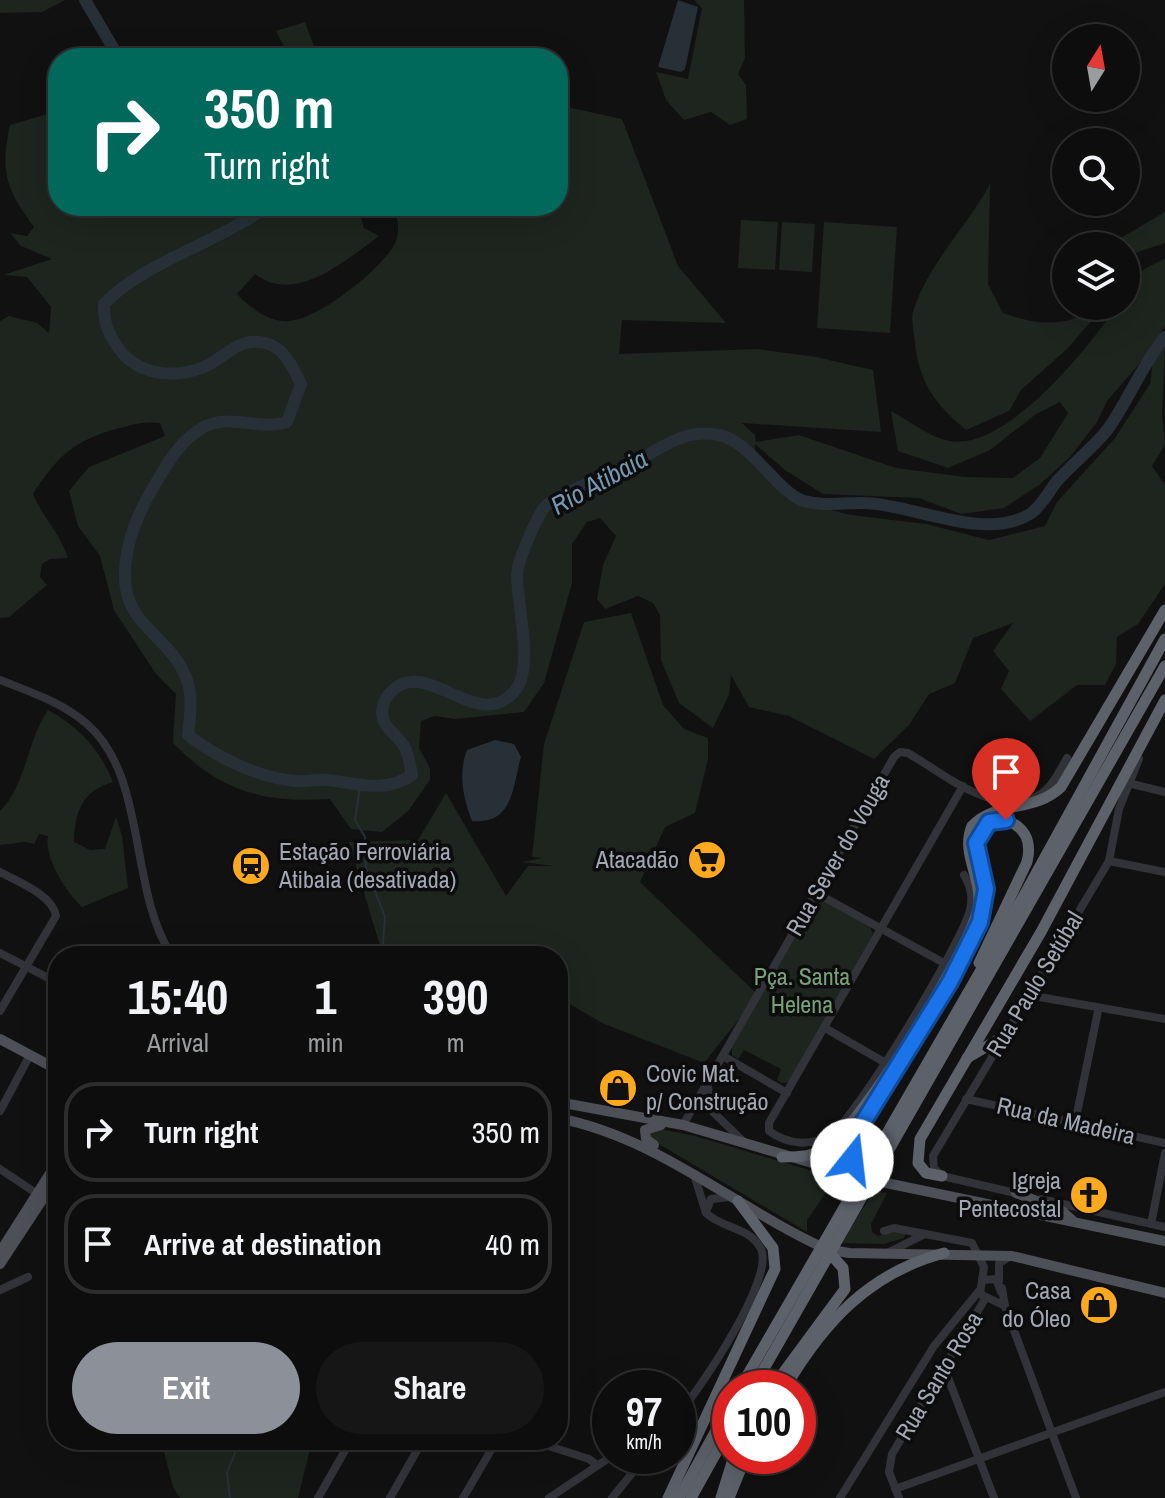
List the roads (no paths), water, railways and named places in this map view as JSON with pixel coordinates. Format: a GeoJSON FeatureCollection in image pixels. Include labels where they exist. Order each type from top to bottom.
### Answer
{"type":"FeatureCollection","features":[{"type":"Feature","properties":{"kind":"highway"},"geometry":{"type":"LineString","coordinates":[[782,1157],[803,1157],[828,1146],[876,1090],[951,967],[973,923],[979,889],[968,850],[972,826],[995,809],[1037,804],[1061,787],[1165,610]]}},
{"type":"Feature","properties":{"kind":"highway"},"geometry":{"type":"LineString","coordinates":[[762,1370],[835,1232],[1165,639]]}},
{"type":"Feature","properties":{"kind":"highway"},"geometry":{"type":"LineString","coordinates":[[877,1158],[1165,666]]}},
{"type":"Feature","properties":{"kind":"highway"},"geometry":{"type":"LineString","coordinates":[[942,1176],[926,1173],[918,1163],[920,1139],[1041,932],[1165,700]]}},
{"type":"Feature","properties":{"kind":"highway"},"geometry":{"type":"LineString","coordinates":[[861,1187],[852,1160],[852,1142],[967,953],[985,906],[986,889],[976,853],[979,834],[989,822],[1006,820],[1026,833],[1029,843],[1027,862],[984,948],[969,989]]}},
{"type":"Feature","properties":{"kind":"highway"},"geometry":{"type":"LineString","coordinates":[[967,1059],[1001,1038]]}},
{"type":"Feature","properties":{"kind":"highway"},"geometry":{"type":"LineString","coordinates":[[668,1498],[766,1294],[775,1269],[773,1248],[734,1199]]}},
{"type":"Feature","properties":{"kind":"highway"},"geometry":{"type":"LineString","coordinates":[[785,1370],[845,1289],[843,1268],[826,1249]]}},
{"type":"Feature","properties":{"kind":"highway"},"geometry":{"type":"LineString","coordinates":[[797,1370],[814,1345],[859,1293],[896,1269],[944,1253]]}},
{"type":"Feature","properties":{"kind":"highway"},"geometry":{"type":"LineString","coordinates":[[751,1370],[814,1271]]}},
{"type":"Feature","properties":{"kind":"highway"},"geometry":{"type":"LineString","coordinates":[[679,1498],[712,1438]]}},
{"type":"Feature","properties":{"kind":"highway"},"geometry":{"type":"LineString","coordinates":[[694,1498],[712,1464]]}},
{"type":"Feature","properties":{"kind":"highway"},"geometry":{"type":"LineString","coordinates":[[721,1498],[728,1474]]}},
{"type":"Feature","properties":{"kind":"highway"},"geometry":{"type":"LineString","coordinates":[[729,1498],[737,1474]]}},
{"type":"Feature","properties":{"kind":"main road"},"geometry":{"type":"LineString","coordinates":[[0,1039],[48,1065]]}},
{"type":"Feature","properties":{"kind":"main road"},"geometry":{"type":"LineString","coordinates":[[568,1105],[681,1125],[782,1157],[861,1187],[1073,1221],[1165,1241]]}},
{"type":"Feature","properties":{"kind":"main road"},"geometry":{"type":"LineString","coordinates":[[568,1120],[609,1130],[673,1160]]}},
{"type":"Feature","properties":{"kind":"main road"},"geometry":{"type":"LineString","coordinates":[[681,1125],[650,1126],[644,1135],[673,1160],[734,1199],[826,1249],[849,1253],[1012,1256],[1162,1291]]}},
{"type":"Feature","properties":{"kind":"main road"},"geometry":{"type":"LineString","coordinates":[[0,1264],[48,1180]]}},
{"type":"Feature","properties":{"kind":"main road"},"geometry":{"type":"LineString","coordinates":[[0,1252],[48,1187]]}},
{"type":"Feature","properties":{"kind":"main road"},"geometry":{"type":"LineString","coordinates":[[1016,1193],[1062,1211],[1073,1221]]}},
{"type":"Feature","properties":{"kind":"street"},"geometry":{"type":"LineString","coordinates":[[0,680],[65,708],[88,725],[104,743],[123,786],[154,921],[167,946]]}},
{"type":"Feature","properties":{"kind":"street","name":"Rua Paulo Setúbal"},"geometry":{"type":"LineString","coordinates":[[942,1176],[934,1168],[933,1156],[1109,861],[1119,809],[1157,717]]}},
{"type":"Feature","properties":{"kind":"street","name":"Rua Sever do Vouga"},"geometry":{"type":"LineString","coordinates":[[681,1125],[900,752],[908,753],[963,786]]}},
{"type":"Feature","properties":{"kind":"street"},"geometry":{"type":"LineString","coordinates":[[964,875],[970,885],[970,909],[944,963],[842,1125],[815,1142],[791,1142],[777,1137],[768,1128],[963,786],[993,799],[1024,799],[1048,788],[1067,758]]}},
{"type":"Feature","properties":{"kind":"street"},"geometry":{"type":"LineString","coordinates":[[1128,783],[1165,792]]}},
{"type":"Feature","properties":{"kind":"street"},"geometry":{"type":"LineString","coordinates":[[1109,861],[1165,872]]}},
{"type":"Feature","properties":{"kind":"street"},"geometry":{"type":"LineString","coordinates":[[0,872],[40,895],[56,911],[54,922],[0,1011]]}},
{"type":"Feature","properties":{"kind":"street"},"geometry":{"type":"LineString","coordinates":[[816,893],[944,963]]}},
{"type":"Feature","properties":{"kind":"street"},"geometry":{"type":"LineString","coordinates":[[0,953],[48,978]]}},
{"type":"Feature","properties":{"kind":"street"},"geometry":{"type":"LineString","coordinates":[[1028,995],[1098,1011],[1165,1019]]}},
{"type":"Feature","properties":{"kind":"street"},"geometry":{"type":"LineString","coordinates":[[1075,1123],[1098,1011]]}},
{"type":"Feature","properties":{"kind":"street"},"geometry":{"type":"LineString","coordinates":[[825,1028],[884,1062]]}},
{"type":"Feature","properties":{"kind":"street"},"geometry":{"type":"LineString","coordinates":[[0,1111],[30,1055]]}},
{"type":"Feature","properties":{"kind":"street"},"geometry":{"type":"LineString","coordinates":[[723,1056],[787,1093]]}},
{"type":"Feature","properties":{"kind":"street"},"geometry":{"type":"LineString","coordinates":[[708,1082],[711,1110],[737,1136],[756,1149]]}},
{"type":"Feature","properties":{"kind":"street","name":"Rua da Madeira"},"geometry":{"type":"LineString","coordinates":[[966,1099],[1165,1143]]}},
{"type":"Feature","properties":{"kind":"street"},"geometry":{"type":"LineString","coordinates":[[1151,1224],[1165,1153]]}},
{"type":"Feature","properties":{"kind":"street"},"geometry":{"type":"LineString","coordinates":[[0,1169],[40,1195]]}},
{"type":"Feature","properties":{"kind":"street"},"geometry":{"type":"LineString","coordinates":[[693,1173],[706,1213],[751,1237],[762,1251],[764,1269],[755,1295],[696,1387]]}},
{"type":"Feature","properties":{"kind":"street"},"geometry":{"type":"LineString","coordinates":[[942,1176],[1165,1227]]}},
{"type":"Feature","properties":{"kind":"street"},"geometry":{"type":"LineString","coordinates":[[706,1213],[711,1199],[734,1199]]}},
{"type":"Feature","properties":{"kind":"street"},"geometry":{"type":"LineString","coordinates":[[840,1498],[934,1346],[979,1291],[982,1281],[984,1267],[969,1241],[894,1228],[884,1231]]}},
{"type":"Feature","properties":{"kind":"street"},"geometry":{"type":"LineString","coordinates":[[887,1253],[925,1234]]}},
{"type":"Feature","properties":{"kind":"street","name":"Rua Santo Rosa"},"geometry":{"type":"LineString","coordinates":[[897,1494],[889,1472],[892,1454],[944,1367],[1000,1285],[999,1263],[1012,1256]]}},
{"type":"Feature","properties":{"kind":"street"},"geometry":{"type":"LineString","coordinates":[[0,1290],[28,1277]]}},
{"type":"Feature","properties":{"kind":"street"},"geometry":{"type":"LineString","coordinates":[[982,1281],[992,1277],[1000,1285],[1076,1498]]}},
{"type":"Feature","properties":{"kind":"street"},"geometry":{"type":"LineString","coordinates":[[979,1291],[989,1300],[1005,1306]]}},
{"type":"Feature","properties":{"kind":"street"},"geometry":{"type":"LineString","coordinates":[[944,1367],[994,1498]]}},
{"type":"Feature","properties":{"kind":"street"},"geometry":{"type":"LineString","coordinates":[[897,1494],[978,1457],[1165,1392]]}},
{"type":"Feature","properties":{"kind":"street"},"geometry":{"type":"LineString","coordinates":[[318,1498],[345,1450]]}},
{"type":"Feature","properties":{"kind":"street"},"geometry":{"type":"LineString","coordinates":[[390,1498],[417,1450]]}},
{"type":"Feature","properties":{"kind":"street"},"geometry":{"type":"LineString","coordinates":[[463,1498],[491,1450]]}},
{"type":"Feature","properties":{"kind":"street"},"geometry":{"type":"LineString","coordinates":[[561,1450],[592,1461]]}},
{"type":"Feature","properties":{"kind":"street"},"geometry":{"type":"LineString","coordinates":[[549,1498],[592,1468]]}},
{"type":"Feature","properties":{"kind":"street"},"geometry":{"type":"LineString","coordinates":[[612,1498],[631,1474]]}},
{"type":"Feature","properties":{"kind":"waterway","name":"Rio Atibaia"},"geometry":{"type":"LineString","coordinates":[[85,0],[113,48]]}},
{"type":"Feature","properties":{"kind":"waterway","name":"Rio Atibaia"},"geometry":{"type":"LineString","coordinates":[[253,216],[136,278],[104,304],[104,311],[108,330],[123,354],[150,371],[172,374],[194,371],[242,344],[260,342],[281,352],[301,384],[287,422],[266,425],[214,423],[195,433],[181,446],[146,500],[132,533],[125,569],[130,603],[139,618],[178,662],[187,680],[190,700],[188,735],[239,765],[282,779],[381,786],[402,781],[412,775],[406,749],[387,727],[382,712],[392,691],[406,683],[421,682],[487,704],[503,701],[517,688],[524,664],[518,569],[544,508],[566,493],[627,467],[677,439],[704,433],[731,439],[742,446],[793,496],[804,501],[884,505],[970,523],[1012,522],[1034,511],[1057,481],[1108,429],[1165,337]]}},
{"type":"Feature","properties":{"kind":"waterway"},"geometry":{"type":"LineString","coordinates":[[360,787],[355,820],[365,837],[366,868],[385,917],[383,946]]}},
{"type":"Feature","properties":{"kind":"waterway"},"geometry":{"type":"LineString","coordinates":[[230,1498],[227,1473],[236,1450]]}},
{"type":"Feature","properties":{"kind":"place","name":"Atacadão"},"geometry":{"type":"Point","coordinates":[707,860]}},
{"type":"Feature","properties":{"kind":"place","name":"Estação Ferroviária Atibaia (desativada)"},"geometry":{"type":"Point","coordinates":[251,866]}},
{"type":"Feature","properties":{"kind":"place","name":"Covic Mat. p/ Construção"},"geometry":{"type":"Point","coordinates":[618,1088]}},
{"type":"Feature","properties":{"kind":"place","name":"Igreja Pentecostal"},"geometry":{"type":"Point","coordinates":[1089,1195]}},
{"type":"Feature","properties":{"kind":"place","name":"Casa do Óleo"},"geometry":{"type":"Point","coordinates":[1099,1305]}},
{"type":"Feature","properties":{"kind":"park label","name":"Pça. Santa Helena"},"geometry":{"type":"Point","coordinates":[802,991]}}]}
